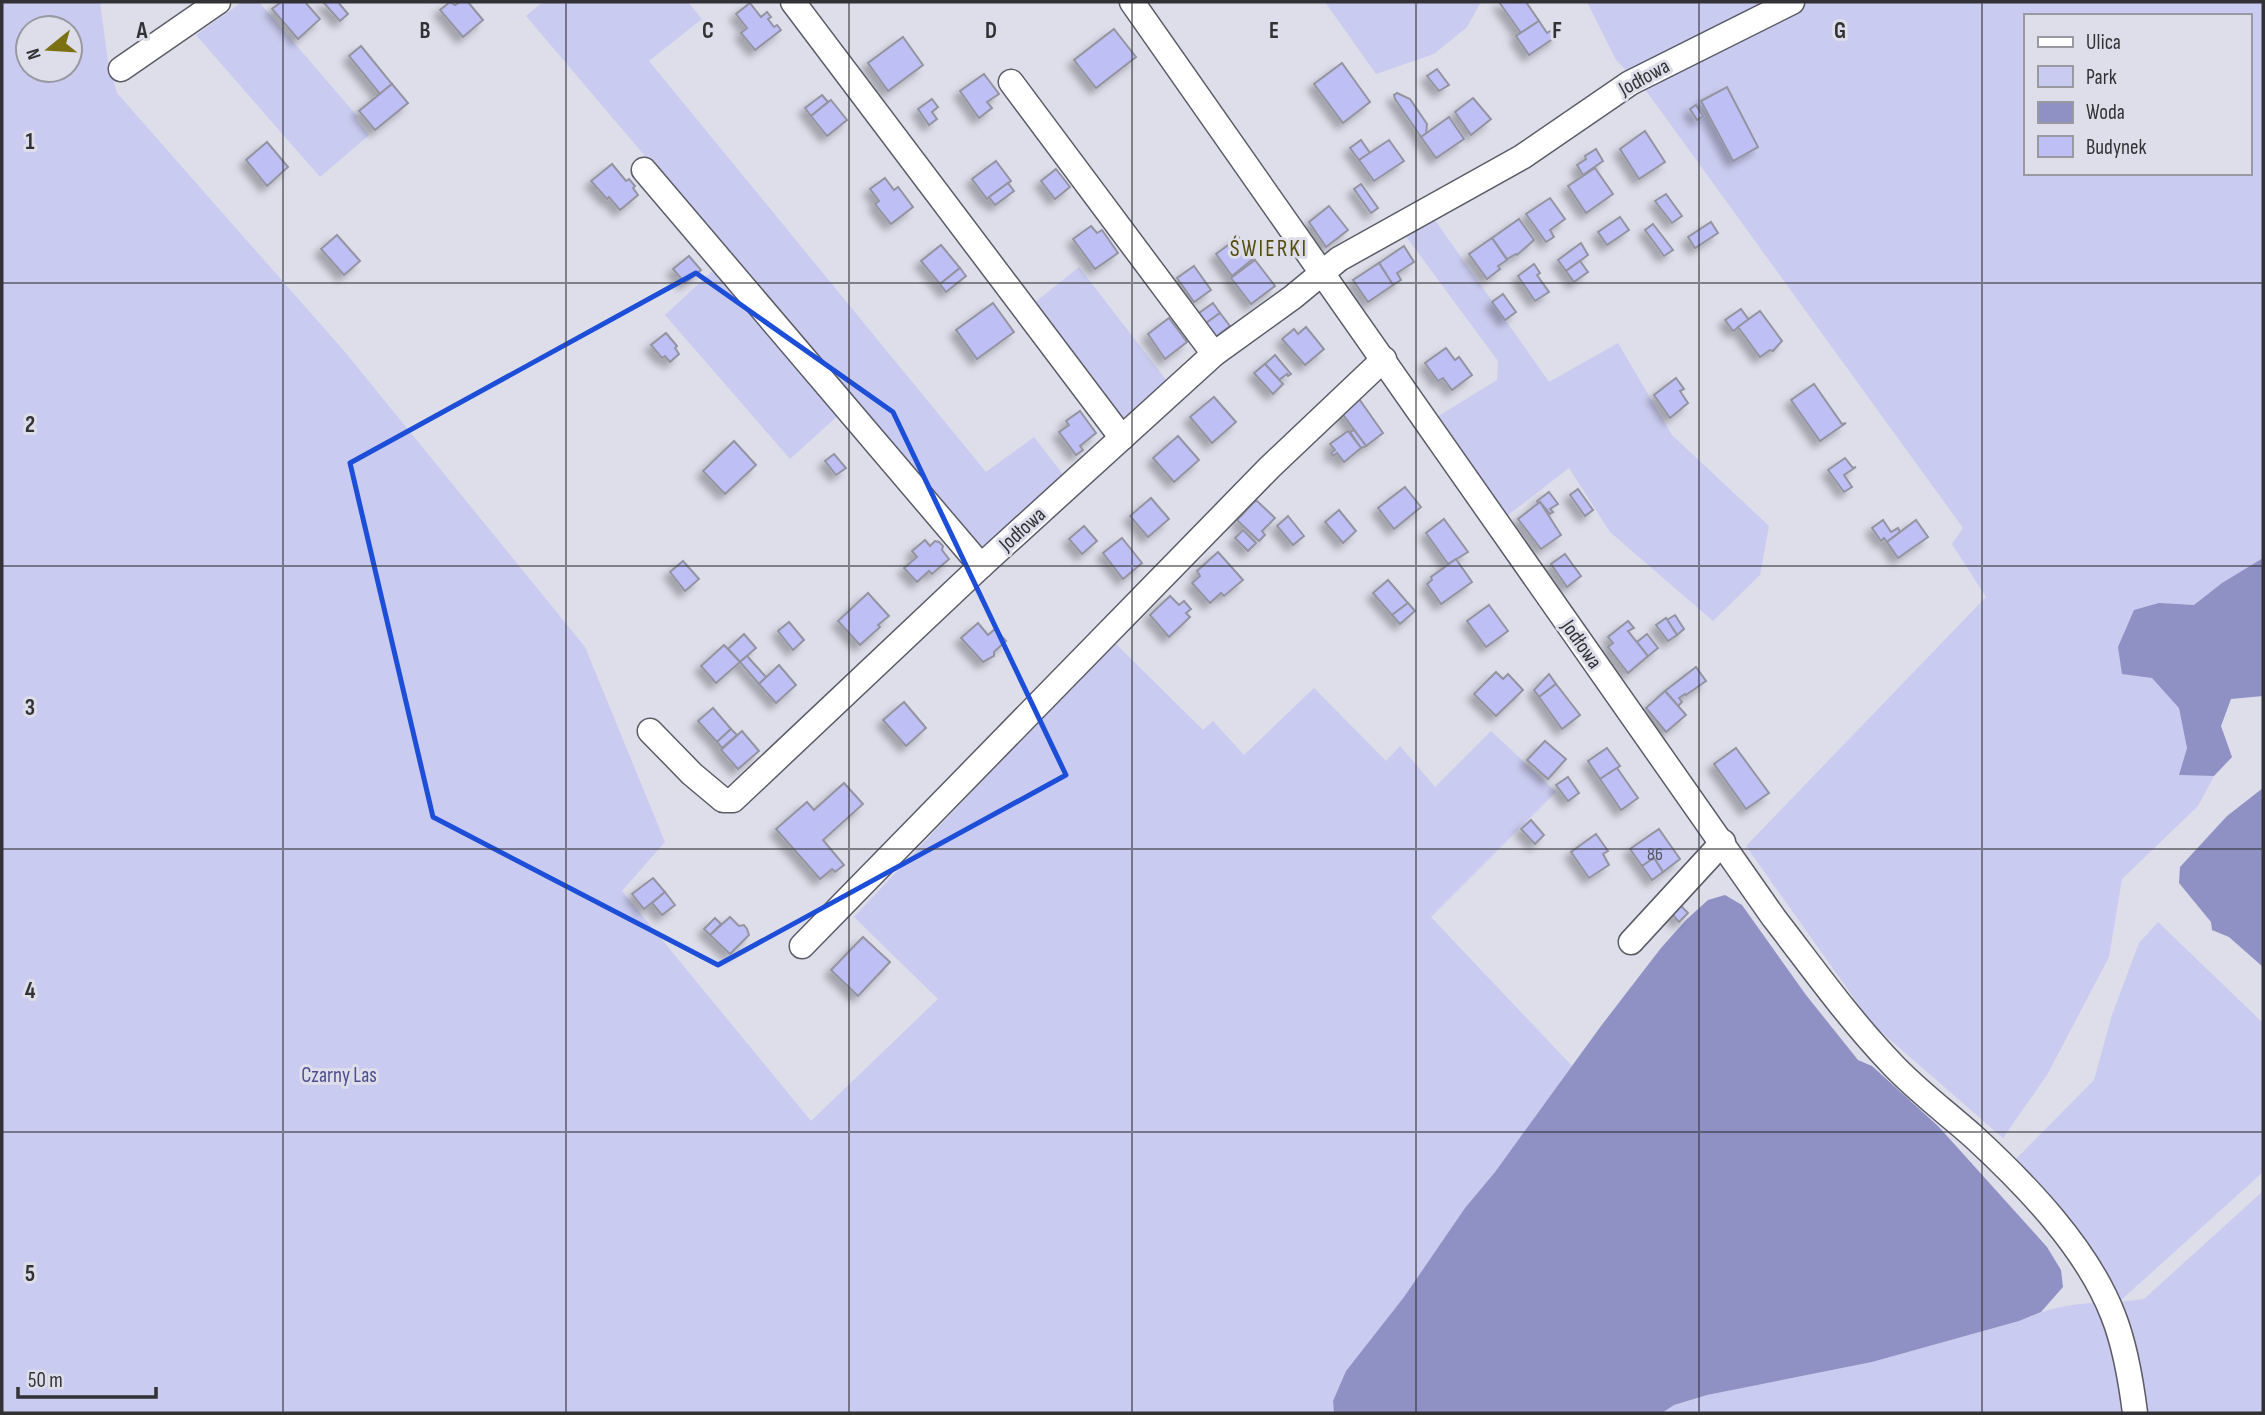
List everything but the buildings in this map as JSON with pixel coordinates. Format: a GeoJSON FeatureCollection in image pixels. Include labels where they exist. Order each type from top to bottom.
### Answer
{"type":"FeatureCollection","features":[{"type":"Feature","properties":{"kind":"street"},"geometry":{"type":"LineString","coordinates":[[121,69],[218,2]]}},
{"type":"Feature","properties":{"kind":"street"},"geometry":{"type":"LineString","coordinates":[[793,2],[1122,438]]}},
{"type":"Feature","properties":{"kind":"street","name":"Jodłowa"},"geometry":{"type":"LineString","coordinates":[[1132,2],[1723,842],[1759,898],[1828,989],[1891,1063],[1976,1139],[2048,1213],[2070,1241],[2114,1316],[2135,1413]]}},
{"type":"Feature","properties":{"kind":"street","name":"Jodłowa"},"geometry":{"type":"LineString","coordinates":[[650,731],[692,774],[723,800],[733,800],[981,566],[1214,354],[1339,259],[1522,157],[1630,83],[1792,2]]}},
{"type":"Feature","properties":{"kind":"street"},"geometry":{"type":"LineString","coordinates":[[1011,82],[1214,354]]}},
{"type":"Feature","properties":{"kind":"street"},"geometry":{"type":"LineString","coordinates":[[644,170],[981,566]]}},
{"type":"Feature","properties":{"kind":"street"},"geometry":{"type":"LineString","coordinates":[[802,946],[1270,467],[1384,359]]}},
{"type":"Feature","properties":{"kind":"street"},"geometry":{"type":"LineString","coordinates":[[1631,942],[1723,842]]}},
{"type":"Feature","properties":{"kind":"highlighted area"},"geometry":{"type":"Polygon","coordinates":[[[696,273],[893,412],[1066,775],[718,965],[433,817],[350,463],[696,273]]]}},
{"type":"Feature","properties":{"kind":"green space","name":"Czarny Las"},"geometry":{"type":"Polygon","coordinates":[[[2,2],[100,2],[108,62],[117,93],[345,352],[585,647],[665,842],[622,891],[811,1121],[938,999],[854,917],[1113,641],[1203,730],[1213,721],[1244,755],[1314,688],[1386,761],[1400,746],[1435,787],[1491,731],[1556,792],[1431,917],[1572,1066],[1495,1172],[1465,1208],[1404,1297],[1346,1371],[1333,1401],[1334,1413],[2,1413],[2,2]]]}},
{"type":"Feature","properties":{"kind":"green space"},"geometry":{"type":"Polygon","coordinates":[[[242,2],[259,2],[358,117],[356,119],[369,135],[320,177],[196,35],[242,2]]]}},
{"type":"Feature","properties":{"kind":"green space"},"geometry":{"type":"Polygon","coordinates":[[[543,2],[688,2],[702,19],[649,61],[986,472],[1034,437],[1065,477],[984,555],[526,16],[543,2]]]}},
{"type":"Feature","properties":{"kind":"green space"},"geometry":{"type":"Polygon","coordinates":[[[1325,2],[1481,2],[1467,27],[1434,54],[1376,74],[1325,2]]]}},
{"type":"Feature","properties":{"kind":"green space"},"geometry":{"type":"Polygon","coordinates":[[[1587,2],[2263,2],[2263,558],[2222,583],[2194,606],[2159,603],[2152,678],[2179,707],[2187,748],[2179,775],[2214,776],[2198,806],[2122,879],[2109,957],[2047,1075],[2003,1138],[1873,1025],[1746,846],[1986,597],[1952,544],[1963,528],[1647,92],[1616,60],[1587,2]]]}},
{"type":"Feature","properties":{"kind":"green space"},"geometry":{"type":"Polygon","coordinates":[[[1432,216],[1549,382],[1618,343],[1672,435],[1769,526],[1760,575],[1713,621],[1610,532],[1569,468],[1503,519],[1437,417],[1497,380],[1498,361],[1402,231],[1432,216]]]}},
{"type":"Feature","properties":{"kind":"green space"},"geometry":{"type":"Polygon","coordinates":[[[719,265],[843,411],[790,459],[665,315],[719,265]]]}},
{"type":"Feature","properties":{"kind":"green space"},"geometry":{"type":"Polygon","coordinates":[[[1079,267],[1170,385],[1125,428],[1033,304],[1079,267]]]}},
{"type":"Feature","properties":{"kind":"green space"},"geometry":{"type":"Polygon","coordinates":[[[2158,922],[2263,1023],[2263,1172],[2119,1302],[2144,1299],[2263,1191],[2263,1413],[1662,1413],[1674,1405],[1707,1395],[1872,1362],[2056,1308],[2117,1302],[2013,1162],[2094,1080],[2112,1015],[2139,943],[2158,922]]]}},
{"type":"Feature","properties":{"kind":"water"},"geometry":{"type":"Polygon","coordinates":[[[2263,558],[2263,696],[2231,699],[2221,726],[2232,757],[2214,776],[2179,775],[2187,748],[2179,708],[2152,678],[2122,674],[2118,647],[2134,610],[2159,603],[2194,605],[2222,583],[2263,558]]]}},
{"type":"Feature","properties":{"kind":"water"},"geometry":{"type":"Polygon","coordinates":[[[2263,788],[2263,967],[2229,937],[2212,930],[2211,922],[2179,883],[2180,867],[2227,816],[2263,788]]]}},
{"type":"Feature","properties":{"kind":"water"},"geometry":{"type":"Polygon","coordinates":[[[1725,895],[1742,905],[1806,995],[1858,1060],[1872,1066],[1938,1126],[2047,1247],[2061,1270],[2063,1287],[2041,1312],[2019,1321],[1872,1362],[1707,1395],[1674,1405],[1662,1413],[1334,1413],[1333,1401],[1346,1371],[1404,1297],[1465,1208],[1495,1172],[1601,1026],[1686,920],[1708,900],[1725,895]]]}},
{"type":"Feature","properties":{"kind":"district","name":"ŚWIERKI"},"geometry":{"type":"Point","coordinates":[1269,248]}}]}
